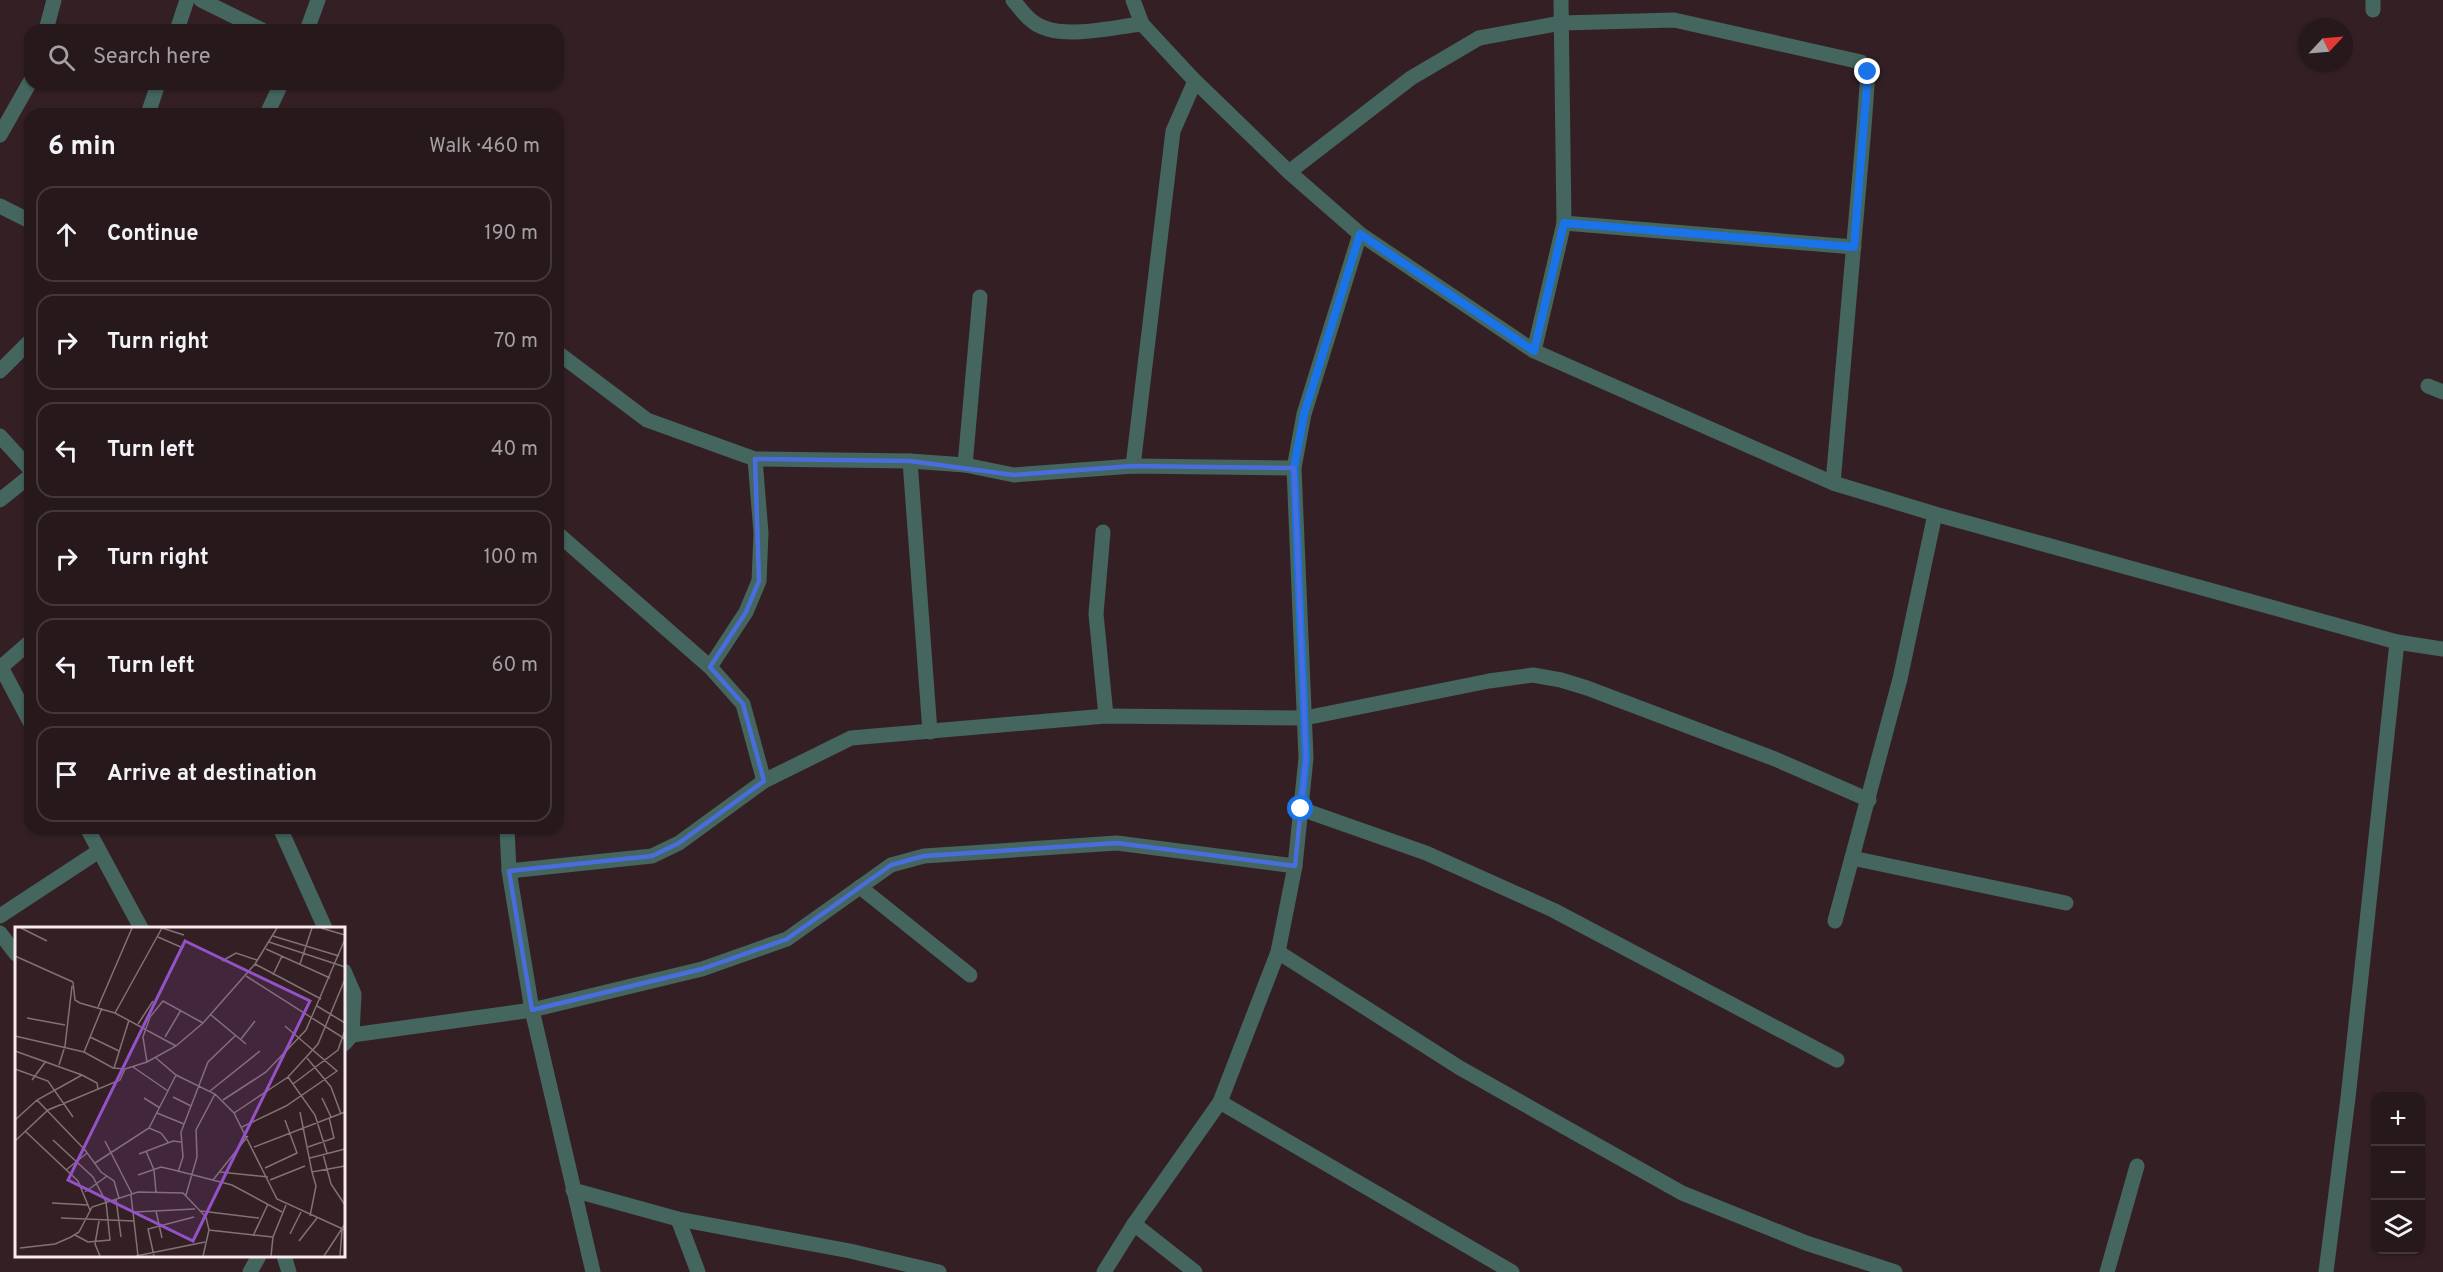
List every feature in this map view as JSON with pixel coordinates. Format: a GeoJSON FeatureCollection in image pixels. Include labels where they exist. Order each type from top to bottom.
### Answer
{"type":"FeatureCollection","features":[{"type":"Feature","properties":{"kind":"street"},"geometry":{"type":"LineString","coordinates":[[48,24],[54,0]]}},
{"type":"Feature","properties":{"kind":"street"},"geometry":{"type":"LineString","coordinates":[[179,24],[187,0]]}},
{"type":"Feature","properties":{"kind":"street"},"geometry":{"type":"LineString","coordinates":[[201,0],[250,24]]}},
{"type":"Feature","properties":{"kind":"street"},"geometry":{"type":"LineString","coordinates":[[309,24],[318,0]]}},
{"type":"Feature","properties":{"kind":"street"},"geometry":{"type":"LineString","coordinates":[[1013,0],[1031,21],[1046,30],[1066,33],[1142,24]]}},
{"type":"Feature","properties":{"kind":"street"},"geometry":{"type":"LineString","coordinates":[[1133,0],[1142,24],[1195,81],[1289,172],[1360,234],[1534,351],[1833,483],[1935,514],[2397,642],[2443,649]]}},
{"type":"Feature","properties":{"kind":"street"},"geometry":{"type":"LineString","coordinates":[[1534,351],[1564,223],[1562,0]]}},
{"type":"Feature","properties":{"kind":"street"},"geometry":{"type":"LineString","coordinates":[[1289,172],[1410,78],[1479,38],[1561,23],[1674,20],[1861,62],[1868,72],[1833,483]]}},
{"type":"Feature","properties":{"kind":"street"},"geometry":{"type":"LineString","coordinates":[[1133,466],[1173,130],[1195,81]]}},
{"type":"Feature","properties":{"kind":"street"},"geometry":{"type":"LineString","coordinates":[[0,135],[25,90]]}},
{"type":"Feature","properties":{"kind":"street"},"geometry":{"type":"LineString","coordinates":[[150,108],[157,90]]}},
{"type":"Feature","properties":{"kind":"street"},"geometry":{"type":"LineString","coordinates":[[270,108],[278,90]]}},
{"type":"Feature","properties":{"kind":"street"},"geometry":{"type":"LineString","coordinates":[[0,206],[24,218]]}},
{"type":"Feature","properties":{"kind":"street"},"geometry":{"type":"LineString","coordinates":[[1564,223],[1854,247]]}},
{"type":"Feature","properties":{"kind":"street"},"geometry":{"type":"LineString","coordinates":[[1104,1272],[1134,1224],[1220,1102],[1278,952],[1295,866],[1306,758],[1294,468],[1304,414],[1360,234]]}},
{"type":"Feature","properties":{"kind":"street"},"geometry":{"type":"LineString","coordinates":[[965,465],[980,297]]}},
{"type":"Feature","properties":{"kind":"street"},"geometry":{"type":"LineString","coordinates":[[0,371],[24,347]]}},
{"type":"Feature","properties":{"kind":"street"},"geometry":{"type":"LineString","coordinates":[[564,358],[647,420],[755,459],[910,461],[965,465],[1014,475],[1133,466],[1294,468]]}},
{"type":"Feature","properties":{"kind":"street"},"geometry":{"type":"LineString","coordinates":[[2428,386],[2443,392]]}},
{"type":"Feature","properties":{"kind":"street"},"geometry":{"type":"LineString","coordinates":[[0,436],[24,462]]}},
{"type":"Feature","properties":{"kind":"street"},"geometry":{"type":"LineString","coordinates":[[710,667],[746,612],[759,581],[761,533],[755,459]]}},
{"type":"Feature","properties":{"kind":"street"},"geometry":{"type":"LineString","coordinates":[[910,461],[930,732]]}},
{"type":"Feature","properties":{"kind":"street"},"geometry":{"type":"LineString","coordinates":[[0,500],[24,481]]}},
{"type":"Feature","properties":{"kind":"street"},"geometry":{"type":"LineString","coordinates":[[1835,921],[1900,680],[1935,514]]}},
{"type":"Feature","properties":{"kind":"street"},"geometry":{"type":"LineString","coordinates":[[1104,532],[1096,614],[1106,716]]}},
{"type":"Feature","properties":{"kind":"street"},"geometry":{"type":"LineString","coordinates":[[564,539],[710,667],[743,704],[764,781]]}},
{"type":"Feature","properties":{"kind":"street"},"geometry":{"type":"LineString","coordinates":[[2326,1272],[2348,1098],[2397,642]]}},
{"type":"Feature","properties":{"kind":"street"},"geometry":{"type":"LineString","coordinates":[[24,647],[0,668],[24,711]]}},
{"type":"Feature","properties":{"kind":"street"},"geometry":{"type":"LineString","coordinates":[[509,871],[652,855],[679,843],[764,781],[851,738],[1106,716],[1305,718],[1489,681],[1533,675],[1587,688],[1774,759],[1869,800]]}},
{"type":"Feature","properties":{"kind":"street"},"geometry":{"type":"LineString","coordinates":[[1301,809],[1426,853],[1553,910],[1837,1060]]}},
{"type":"Feature","properties":{"kind":"street"},"geometry":{"type":"LineString","coordinates":[[90,834],[140,927]]}},
{"type":"Feature","properties":{"kind":"street"},"geometry":{"type":"LineString","coordinates":[[283,834],[325,927]]}},
{"type":"Feature","properties":{"kind":"street"},"geometry":{"type":"LineString","coordinates":[[507,834],[509,871],[532,1010],[593,1272]]}},
{"type":"Feature","properties":{"kind":"street"},"geometry":{"type":"LineString","coordinates":[[345,973],[354,994],[348,1040],[532,1010],[702,969],[787,939],[891,866],[924,856],[1117,843],[1295,866]]}},
{"type":"Feature","properties":{"kind":"street"},"geometry":{"type":"LineString","coordinates":[[0,916],[99,850]]}},
{"type":"Feature","properties":{"kind":"street"},"geometry":{"type":"LineString","coordinates":[[1852,858],[2066,903]]}},
{"type":"Feature","properties":{"kind":"street"},"geometry":{"type":"LineString","coordinates":[[860,887],[970,975]]}},
{"type":"Feature","properties":{"kind":"street"},"geometry":{"type":"LineString","coordinates":[[0,933],[15,953]]}},
{"type":"Feature","properties":{"kind":"street"},"geometry":{"type":"LineString","coordinates":[[1278,952],[1460,1068],[1682,1193],[1806,1242],[1895,1272]]}},
{"type":"Feature","properties":{"kind":"street"},"geometry":{"type":"LineString","coordinates":[[1220,1102],[1512,1272]]}},
{"type":"Feature","properties":{"kind":"street"},"geometry":{"type":"LineString","coordinates":[[2107,1272],[2137,1166]]}},
{"type":"Feature","properties":{"kind":"street"},"geometry":{"type":"LineString","coordinates":[[573,1190],[678,1219],[850,1251],[939,1272]]}},
{"type":"Feature","properties":{"kind":"street"},"geometry":{"type":"LineString","coordinates":[[678,1219],[698,1272]]}},
{"type":"Feature","properties":{"kind":"street"},"geometry":{"type":"LineString","coordinates":[[1134,1224],[1195,1272]]}},
{"type":"Feature","properties":{"kind":"street"},"geometry":{"type":"LineString","coordinates":[[250,1272],[258,1257]]}},
{"type":"Feature","properties":{"kind":"street"},"geometry":{"type":"LineString","coordinates":[[284,1257],[289,1272]]}},
{"type":"Feature","properties":{"kind":"highlighted area"},"geometry":{"type":"Polygon","coordinates":[[[755,459],[910,461],[1014,475],[1133,466],[1294,468],[1306,758],[1295,866],[1117,843],[924,856],[891,865],[787,939],[702,969],[532,1010],[509,871],[652,856],[679,843],[764,781],[743,704],[710,667],[746,612],[759,581],[755,459]]]}},
{"type":"Feature","properties":{"kind":"route"},"geometry":{"type":"LineString","coordinates":[[1301,809],[1306,758],[1294,468],[1304,414],[1360,234],[1534,351],[1564,223],[1854,247],[1868,72]]}}]}
